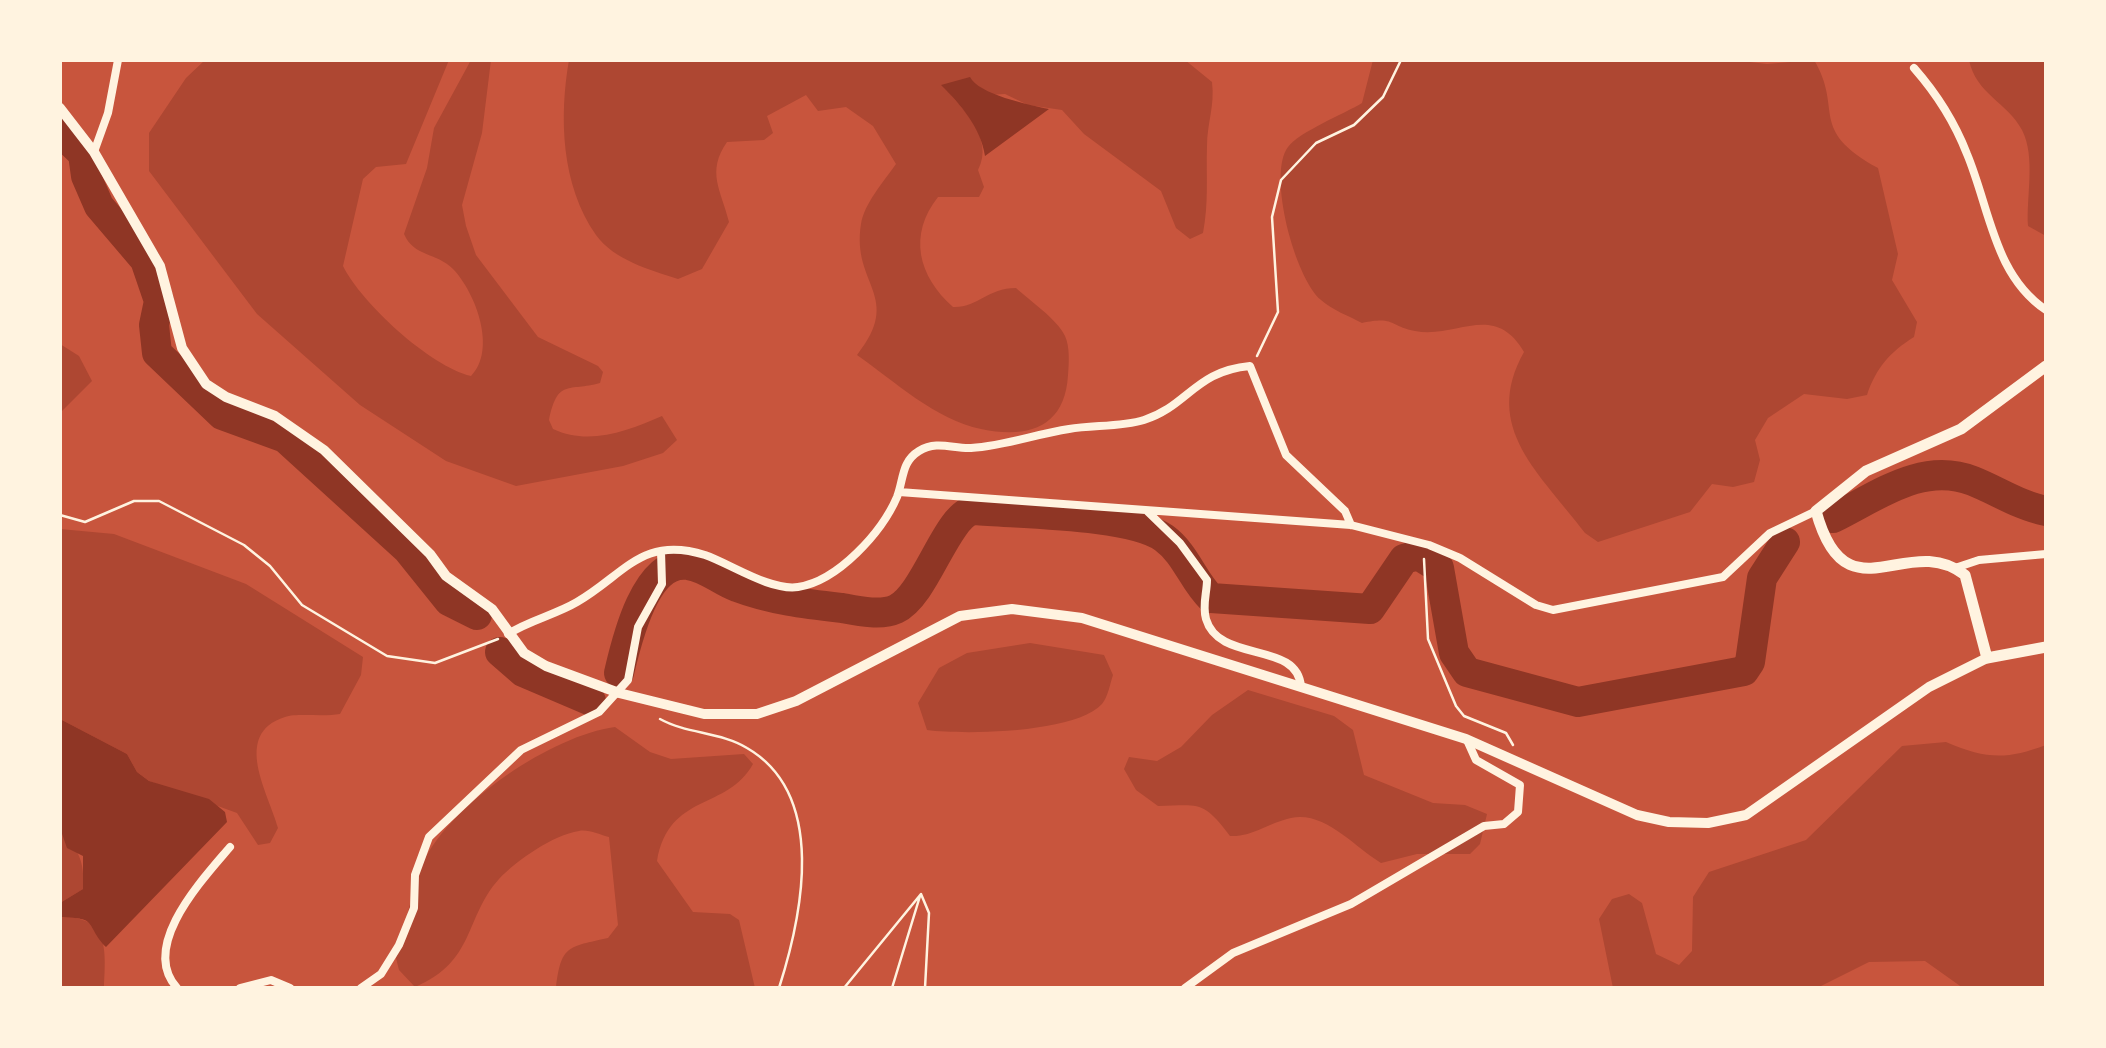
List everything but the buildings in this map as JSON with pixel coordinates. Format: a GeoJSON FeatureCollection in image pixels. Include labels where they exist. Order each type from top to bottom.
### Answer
{"type":"FeatureCollection","features":[{"type":"Feature","properties":{"kind":"main road"},"geometry":{"type":"LineString","coordinates":[[2046,366],[1961,428],[1866,472],[1816,511],[1824,540],[1842,562],[1862,568],[1935,562],[1955,568],[1970,586],[1987,658],[2046,648]]}},
{"type":"Feature","properties":{"kind":"street"},"geometry":{"type":"LineString","coordinates":[[94,152],[108,113],[118,60]]}},
{"type":"Feature","properties":{"kind":"street"},"geometry":{"type":"LineString","coordinates":[[1914,68],[1936,93],[1965,149],[2013,283],[2046,310]]}},
{"type":"Feature","properties":{"kind":"street"},"geometry":{"type":"LineString","coordinates":[[60,108],[94,152],[160,266],[182,348],[206,384],[275,416],[324,450],[430,554],[446,576],[492,609],[524,652],[546,666],[619,693],[704,714],[757,714],[796,701],[960,616],[1012,609],[1082,618],[1466,739],[1513,756],[1636,816],[1708,823],[1746,815],[1929,686],[1987,658]]}},
{"type":"Feature","properties":{"kind":"street"},"geometry":{"type":"LineString","coordinates":[[508,634],[530,620],[574,604],[624,564],[661,551],[700,554],[782,585],[798,587],[819,578],[860,548],[899,492],[908,462],[936,444],[971,448],[1144,420],[1169,408],[1210,374],[1250,366],[1286,455],[1346,511],[1351,525]]}},
{"type":"Feature","properties":{"kind":"street"},"geometry":{"type":"LineString","coordinates":[[899,492],[1351,525],[1460,558],[1523,599],[1553,610],[1723,576],[1770,533],[1816,511]]}},
{"type":"Feature","properties":{"kind":"street"},"geometry":{"type":"LineString","coordinates":[[1148,512],[1190,556],[1207,587],[1203,599],[1206,620],[1214,634],[1228,644],[1293,664],[1300,673],[1301,688]]}},
{"type":"Feature","properties":{"kind":"street"},"geometry":{"type":"LineString","coordinates":[[361,988],[381,974],[399,945],[414,908],[415,875],[429,837],[521,750],[584,722],[619,693],[628,680],[638,627],[662,584],[661,551]]}},
{"type":"Feature","properties":{"kind":"street"},"geometry":{"type":"LineString","coordinates":[[1955,568],[1979,560],[2046,554]]}},
{"type":"Feature","properties":{"kind":"street"},"geometry":{"type":"LineString","coordinates":[[1186,988],[1233,952],[1338,910],[1484,826],[1504,824],[1518,812],[1520,785],[1476,760],[1466,739]]}},
{"type":"Feature","properties":{"kind":"street"},"geometry":{"type":"LineString","coordinates":[[178,988],[165,967],[166,948],[184,908],[230,847]]}},
{"type":"Feature","properties":{"kind":"street"},"geometry":{"type":"LineString","coordinates":[[240,988],[271,980],[290,988]]}},
{"type":"Feature","properties":{"kind":"path"},"geometry":{"type":"LineString","coordinates":[[1250,366],[1272,332],[1278,312],[1272,217],[1281,180],[1316,143],[1354,125],[1383,97],[1402,60]]}},
{"type":"Feature","properties":{"kind":"path"},"geometry":{"type":"LineString","coordinates":[[60,515],[85,522],[134,501],[159,501],[244,545],[270,566],[302,605],[386,656],[435,663],[480,649],[508,634]]}},
{"type":"Feature","properties":{"kind":"path"},"geometry":{"type":"LineString","coordinates":[[1426,554],[1422,565],[1429,605],[1428,639],[1456,706],[1464,716],[1506,733],[1513,742],[1513,756]]}},
{"type":"Feature","properties":{"kind":"path"},"geometry":{"type":"LineString","coordinates":[[650,713],[693,733],[741,744],[758,754],[792,802],[802,867],[798,915],[779,988]]}},
{"type":"Feature","properties":{"kind":"path"},"geometry":{"type":"LineString","coordinates":[[844,988],[921,894]]}},
{"type":"Feature","properties":{"kind":"path"},"geometry":{"type":"LineString","coordinates":[[892,988],[921,894]]}},
{"type":"Feature","properties":{"kind":"path"},"geometry":{"type":"LineString","coordinates":[[921,894],[928,912],[925,988]]}},
{"type":"Feature","properties":{"kind":"shaded area"},"geometry":{"type":"Polygon","coordinates":[[[205,60],[449,60],[406,164],[376,167],[363,179],[343,266],[365,298],[399,332],[436,360],[471,376],[479,365],[483,337],[469,292],[453,269],[413,247],[404,234],[427,168],[434,128],[471,60],[491,60],[482,133],[462,205],[476,255],[538,337],[603,372],[600,383],[561,392],[549,420],[553,429],[594,436],[622,431],[662,416],[677,440],[663,453],[623,466],[516,486],[446,461],[360,405],[257,314],[149,171],[149,133],[186,78],[205,60]]]}},
{"type":"Feature","properties":{"kind":"shaded area"},"geometry":{"type":"Polygon","coordinates":[[[569,60],[1185,60],[1212,82],[1203,233],[1190,239],[1176,228],[1161,191],[1084,134],[1062,110],[1028,105],[1005,94],[989,95],[975,88],[942,85],[979,135],[982,158],[978,170],[984,187],[979,197],[938,197],[920,240],[925,269],[953,307],[1016,288],[1056,323],[1068,350],[1065,393],[1052,418],[1029,430],[981,429],[932,408],[857,355],[876,318],[873,290],[860,245],[861,224],[870,201],[896,164],[873,126],[846,107],[818,111],[806,95],[767,116],[773,133],[764,140],[727,142],[716,172],[729,222],[702,269],[678,279],[612,251],[584,215],[569,173],[566,150],[564,104],[569,60]]]}},
{"type":"Feature","properties":{"kind":"shaded area"},"geometry":{"type":"Polygon","coordinates":[[[1373,60],[1732,60],[1767,64],[1814,60],[1827,92],[1834,130],[1842,142],[1878,168],[1898,254],[1892,280],[1917,322],[1914,337],[1885,362],[1867,395],[1847,399],[1804,394],[1768,418],[1755,440],[1760,460],[1754,482],[1733,487],[1712,484],[1690,512],[1598,542],[1585,533],[1522,449],[1509,404],[1512,379],[1524,352],[1512,337],[1487,325],[1431,332],[1406,329],[1387,321],[1362,323],[1321,300],[1302,271],[1282,201],[1282,160],[1288,147],[1302,135],[1362,103],[1373,60]]]}},
{"type":"Feature","properties":{"kind":"shaded area"},"geometry":{"type":"Polygon","coordinates":[[[1969,60],[2046,60],[2046,236],[2028,226],[2030,165],[2022,130],[1978,81],[1969,60]]]}},
{"type":"Feature","properties":{"kind":"shaded area"},"geometry":{"type":"Polygon","coordinates":[[[970,77],[993,94],[1049,109],[985,156],[975,127],[941,85],[970,77]]]}},
{"type":"Feature","properties":{"kind":"shaded area"},"geometry":{"type":"Polygon","coordinates":[[[60,344],[79,356],[92,381],[60,413],[60,344]]]}},
{"type":"Feature","properties":{"kind":"shaded area"},"geometry":{"type":"Polygon","coordinates":[[[60,529],[114,534],[246,584],[363,657],[361,675],[340,714],[285,717],[269,725],[260,737],[258,766],[278,828],[270,843],[258,845],[237,813],[149,781],[137,772],[127,754],[60,719],[60,529]]]}},
{"type":"Feature","properties":{"kind":"shaded area"},"geometry":{"type":"Polygon","coordinates":[[[1030,643],[1104,655],[1113,675],[1102,704],[1069,721],[1019,730],[927,730],[918,703],[939,668],[967,653],[1030,643]]]}},
{"type":"Feature","properties":{"kind":"shaded area"},"geometry":{"type":"Polygon","coordinates":[[[1248,690],[1334,716],[1353,730],[1364,775],[1433,803],[1465,805],[1487,814],[1480,844],[1470,854],[1417,854],[1381,863],[1338,831],[1315,820],[1291,818],[1230,836],[1200,807],[1158,806],[1136,790],[1124,769],[1129,757],[1157,761],[1181,747],[1212,715],[1248,690]]]}},
{"type":"Feature","properties":{"kind":"shaded area"},"geometry":{"type":"Polygon","coordinates":[[[60,719],[127,754],[137,772],[149,781],[209,799],[225,812],[227,822],[106,947],[86,921],[60,917],[60,903],[83,889],[83,856],[67,848],[60,828],[60,719]]]}},
{"type":"Feature","properties":{"kind":"shaded area"},"geometry":{"type":"Polygon","coordinates":[[[615,727],[650,752],[671,759],[744,754],[753,764],[729,789],[673,823],[657,861],[693,912],[730,914],[739,920],[755,988],[556,988],[561,963],[569,950],[608,938],[618,925],[609,837],[590,831],[569,833],[547,843],[499,879],[449,965],[415,987],[399,970],[396,958],[419,872],[438,839],[480,795],[507,775],[563,743],[615,727]]]}},
{"type":"Feature","properties":{"kind":"shaded area"},"geometry":{"type":"Polygon","coordinates":[[[1946,742],[1996,756],[2046,745],[2046,988],[1963,988],[1925,961],[1869,962],[1817,988],[1613,988],[1599,919],[1612,899],[1629,894],[1642,903],[1656,954],[1679,965],[1692,951],[1693,897],[1709,872],[1806,840],[1902,746],[1946,742]]]}},
{"type":"Feature","properties":{"kind":"shaded area"},"geometry":{"type":"Polygon","coordinates":[[[60,828],[79,856],[83,889],[60,903],[60,828]]]}},
{"type":"Feature","properties":{"kind":"shaded area"},"geometry":{"type":"Polygon","coordinates":[[[60,917],[76,918],[96,928],[104,948],[104,988],[60,988],[60,917]]]}},
{"type":"Feature","properties":{"kind":"waterway"},"geometry":{"type":"LineString","coordinates":[[60,132],[83,154],[86,176],[99,206],[145,260],[159,301],[154,325],[157,353],[222,415],[285,438],[408,550],[449,601],[477,615]]}},
{"type":"Feature","properties":{"kind":"waterway"},"geometry":{"type":"LineString","coordinates":[[1833,518],[1884,491],[1936,475],[1973,481],[2046,511]]}},
{"type":"Feature","properties":{"kind":"waterway"},"geometry":{"type":"LineString","coordinates":[[619,673],[640,606],[660,575],[673,567],[695,566],[737,587],[776,598],[877,613],[890,611],[907,601],[955,524],[975,510],[1102,520],[1148,530],[1172,544],[1211,598],[1370,609],[1404,559],[1418,555],[1439,568],[1454,653],[1467,672],[1578,702],[1744,671],[1750,662],[1762,578],[1785,542]]}},
{"type":"Feature","properties":{"kind":"waterway"},"geometry":{"type":"LineString","coordinates":[[500,652],[523,672],[591,701]]}}]}
